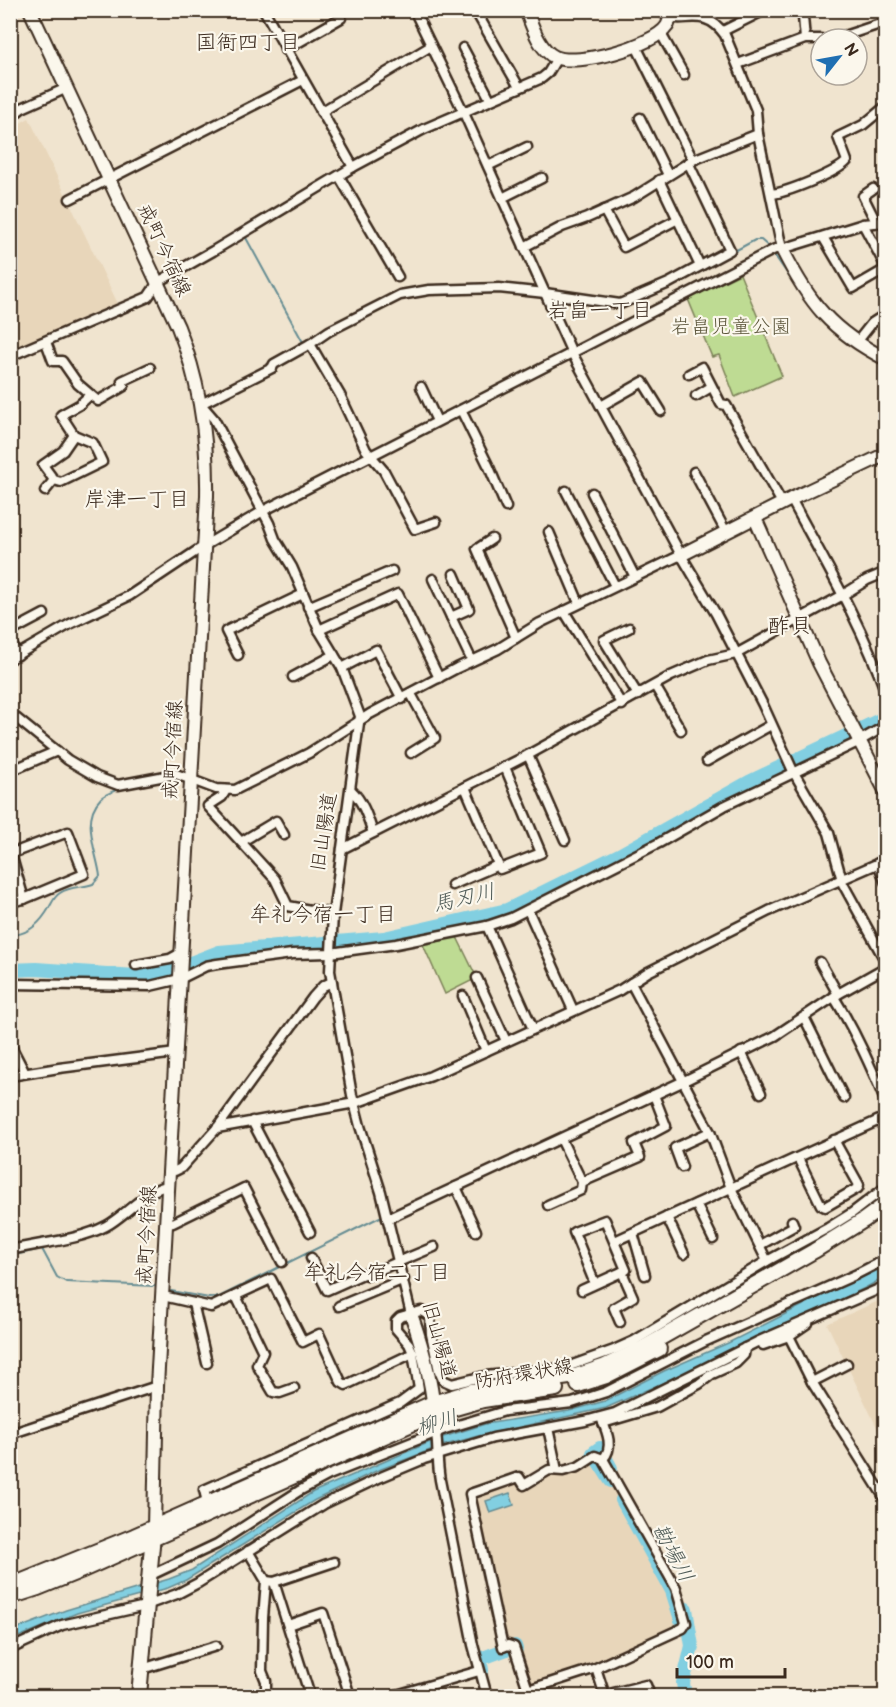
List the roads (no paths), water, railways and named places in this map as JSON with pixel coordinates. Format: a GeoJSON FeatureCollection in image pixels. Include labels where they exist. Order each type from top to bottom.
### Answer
{"type":"FeatureCollection","features":[{"type":"Feature","properties":{"kind":"main road","name":"防府環状線"},"geometry":{"type":"LineString","coordinates":[[10,1597],[38,1588],[472,1391],[547,1381],[603,1367],[643,1348],[814,1251],[885,1204]]}},
{"type":"Feature","properties":{"kind":"main road","name":"防府環状線"},"geometry":{"type":"LineString","coordinates":[[10,1586],[153,1534],[207,1502],[434,1408],[580,1385],[606,1376],[648,1356],[819,1258],[885,1216]]}},
{"type":"Feature","properties":{"kind":"main road"},"geometry":{"type":"LineString","coordinates":[[139,1696],[153,1534]]}},
{"type":"Feature","properties":{"kind":"street","name":"戒町今宿線"},"geometry":{"type":"LineString","coordinates":[[30,10],[158,282],[189,354],[201,404],[208,461],[157,1386],[153,1534]]}},
{"type":"Feature","properties":{"kind":"street"},"geometry":{"type":"LineString","coordinates":[[264,10],[353,167]]}},
{"type":"Feature","properties":{"kind":"street"},"geometry":{"type":"LineString","coordinates":[[414,10],[463,111],[572,353],[681,555],[716,614],[786,756],[829,833],[842,878],[885,962]]}},
{"type":"Feature","properties":{"kind":"street"},"geometry":{"type":"LineString","coordinates":[[475,10],[519,87]]}},
{"type":"Feature","properties":{"kind":"street"},"geometry":{"type":"LineString","coordinates":[[526,10],[542,44],[552,55],[556,58],[574,60],[608,55],[636,46],[668,26],[665,14],[702,17],[715,22],[723,31],[756,110],[758,134],[782,249],[794,273],[816,307],[832,323],[885,359]]}},
{"type":"Feature","properties":{"kind":"street"},"geometry":{"type":"LineString","coordinates":[[723,31],[765,10]]}},
{"type":"Feature","properties":{"kind":"street"},"geometry":{"type":"LineString","coordinates":[[738,64],[806,39],[803,17],[805,10]]}},
{"type":"Feature","properties":{"kind":"street"},"geometry":{"type":"LineString","coordinates":[[285,50],[341,18]]}},
{"type":"Feature","properties":{"kind":"street"},"geometry":{"type":"LineString","coordinates":[[869,27],[885,22]]}},
{"type":"Feature","properties":{"kind":"street"},"geometry":{"type":"LineString","coordinates":[[660,32],[684,75]]}},
{"type":"Feature","properties":{"kind":"street"},"geometry":{"type":"LineString","coordinates":[[321,112],[431,46]]}},
{"type":"Feature","properties":{"kind":"street"},"geometry":{"type":"LineString","coordinates":[[201,404],[272,368],[274,364],[329,331],[389,300],[415,292],[499,288],[620,304],[669,283],[729,250],[691,161],[636,46]]}},
{"type":"Feature","properties":{"kind":"street"},"geometry":{"type":"LineString","coordinates":[[463,48],[490,99]]}},
{"type":"Feature","properties":{"kind":"street"},"geometry":{"type":"LineString","coordinates":[[10,357],[148,297],[158,282],[353,167],[424,129],[548,73],[556,58]]}},
{"type":"Feature","properties":{"kind":"street"},"geometry":{"type":"LineString","coordinates":[[70,199],[303,80]]}},
{"type":"Feature","properties":{"kind":"street"},"geometry":{"type":"LineString","coordinates":[[11,118],[22,108],[67,88]]}},
{"type":"Feature","properties":{"kind":"street"},"geometry":{"type":"LineString","coordinates":[[771,194],[830,173],[843,165],[847,161],[846,154],[838,137],[863,125],[885,106]]}},
{"type":"Feature","properties":{"kind":"street"},"geometry":{"type":"LineString","coordinates":[[640,118],[668,174]]}},
{"type":"Feature","properties":{"kind":"street"},"geometry":{"type":"LineString","coordinates":[[524,247],[562,227],[634,196],[691,161],[758,134]]}},
{"type":"Feature","properties":{"kind":"street"},"geometry":{"type":"LineString","coordinates":[[488,166],[527,147]]}},
{"type":"Feature","properties":{"kind":"street"},"geometry":{"type":"LineString","coordinates":[[339,176],[398,277]]}},
{"type":"Feature","properties":{"kind":"street"},"geometry":{"type":"LineString","coordinates":[[502,198],[542,178]]}},
{"type":"Feature","properties":{"kind":"street"},"geometry":{"type":"LineString","coordinates":[[659,180],[700,266]]}},
{"type":"Feature","properties":{"kind":"street"},"geometry":{"type":"LineString","coordinates":[[873,189],[863,196],[876,222]]}},
{"type":"Feature","properties":{"kind":"street"},"geometry":{"type":"LineString","coordinates":[[604,210],[624,247],[678,219]]}},
{"type":"Feature","properties":{"kind":"street"},"geometry":{"type":"LineString","coordinates":[[10,641],[14,657],[70,624],[129,597],[204,546],[263,511],[774,249],[782,249],[863,224],[885,222]]}},
{"type":"Feature","properties":{"kind":"street"},"geometry":{"type":"LineString","coordinates":[[823,237],[853,288],[885,268],[863,224]]}},
{"type":"Feature","properties":{"kind":"street"},"geometry":{"type":"LineString","coordinates":[[857,342],[872,323],[885,314]]}},
{"type":"Feature","properties":{"kind":"street"},"geometry":{"type":"LineString","coordinates":[[46,342],[53,361],[62,361],[78,384],[98,401],[124,386],[122,381],[150,368]]}},
{"type":"Feature","properties":{"kind":"street"},"geometry":{"type":"LineString","coordinates":[[310,344],[340,395],[366,450],[377,460],[384,471],[415,529],[436,522]]}},
{"type":"Feature","properties":{"kind":"street"},"geometry":{"type":"LineString","coordinates":[[689,374],[702,367],[721,404],[726,405],[787,501],[843,595],[879,673],[885,693]]}},
{"type":"Feature","properties":{"kind":"street"},"geometry":{"type":"LineString","coordinates":[[601,406],[643,382],[661,411]]}},
{"type":"Feature","properties":{"kind":"street"},"geometry":{"type":"LineString","coordinates":[[421,387],[437,422]]}},
{"type":"Feature","properties":{"kind":"street"},"geometry":{"type":"LineString","coordinates":[[696,396],[711,387]]}},
{"type":"Feature","properties":{"kind":"street"},"geometry":{"type":"LineString","coordinates":[[74,435],[63,451],[43,465],[54,480],[61,482],[102,462],[93,443],[74,435],[61,415],[79,405],[90,395]]}},
{"type":"Feature","properties":{"kind":"street","name":"旧山陽道"},"geometry":{"type":"LineString","coordinates":[[201,404],[214,419],[263,511],[278,545],[292,567],[308,607],[342,668],[360,716],[333,914],[330,952],[332,982],[360,1126],[381,1192],[411,1314],[424,1355],[434,1408],[436,1435]]}},
{"type":"Feature","properties":{"kind":"street"},"geometry":{"type":"LineString","coordinates":[[460,410],[489,466],[506,507]]}},
{"type":"Feature","properties":{"kind":"street"},"geometry":{"type":"LineString","coordinates":[[10,713],[68,760],[118,784],[176,774],[200,784],[235,790],[288,764],[360,720],[498,649],[564,610],[885,454]]}},
{"type":"Feature","properties":{"kind":"street"},"geometry":{"type":"LineString","coordinates":[[694,472],[726,532]]}},
{"type":"Feature","properties":{"kind":"street"},"geometry":{"type":"LineString","coordinates":[[45,491],[54,480]]}},
{"type":"Feature","properties":{"kind":"street"},"geometry":{"type":"LineString","coordinates":[[566,491],[615,586]]}},
{"type":"Feature","properties":{"kind":"street"},"geometry":{"type":"LineString","coordinates":[[592,493],[635,577]]}},
{"type":"Feature","properties":{"kind":"street"},"geometry":{"type":"LineString","coordinates":[[755,518],[858,740],[884,784]]}},
{"type":"Feature","properties":{"kind":"street"},"geometry":{"type":"LineString","coordinates":[[549,532],[579,603]]}},
{"type":"Feature","properties":{"kind":"street"},"geometry":{"type":"LineString","coordinates":[[492,539],[477,549],[516,638]]}},
{"type":"Feature","properties":{"kind":"street"},"geometry":{"type":"LineString","coordinates":[[308,607],[392,572]]}},
{"type":"Feature","properties":{"kind":"street"},"geometry":{"type":"LineString","coordinates":[[342,849],[528,755],[655,686],[708,660],[736,654],[885,572]]}},
{"type":"Feature","properties":{"kind":"street"},"geometry":{"type":"LineString","coordinates":[[451,617],[469,609],[454,574]]}},
{"type":"Feature","properties":{"kind":"street"},"geometry":{"type":"LineString","coordinates":[[433,579],[472,661]]}},
{"type":"Feature","properties":{"kind":"street"},"geometry":{"type":"LineString","coordinates":[[238,655],[226,631],[303,594]]}},
{"type":"Feature","properties":{"kind":"street"},"geometry":{"type":"LineString","coordinates":[[320,630],[398,594],[439,678]]}},
{"type":"Feature","properties":{"kind":"street"},"geometry":{"type":"LineString","coordinates":[[564,610],[622,705]]}},
{"type":"Feature","properties":{"kind":"street"},"geometry":{"type":"LineString","coordinates":[[10,632],[44,614]]}},
{"type":"Feature","properties":{"kind":"street"},"geometry":{"type":"LineString","coordinates":[[629,628],[604,640],[638,695]]}},
{"type":"Feature","properties":{"kind":"street"},"geometry":{"type":"LineString","coordinates":[[342,668],[376,650],[402,699]]}},
{"type":"Feature","properties":{"kind":"street"},"geometry":{"type":"LineString","coordinates":[[293,677],[334,655]]}},
{"type":"Feature","properties":{"kind":"street"},"geometry":{"type":"LineString","coordinates":[[655,686],[681,730]]}},
{"type":"Feature","properties":{"kind":"street"},"geometry":{"type":"LineString","coordinates":[[411,694],[435,738],[411,753]]}},
{"type":"Feature","properties":{"kind":"street"},"geometry":{"type":"LineString","coordinates":[[707,761],[771,725]]}},
{"type":"Feature","properties":{"kind":"street"},"geometry":{"type":"LineString","coordinates":[[10,984],[150,986],[217,964],[396,944],[487,926],[528,910],[659,843],[723,806],[882,728]]}},
{"type":"Feature","properties":{"kind":"street"},"geometry":{"type":"LineString","coordinates":[[10,771],[57,751]]}},
{"type":"Feature","properties":{"kind":"street"},"geometry":{"type":"LineString","coordinates":[[528,755],[565,840]]}},
{"type":"Feature","properties":{"kind":"street"},"geometry":{"type":"LineString","coordinates":[[465,787],[500,869],[541,853],[505,766]]}},
{"type":"Feature","properties":{"kind":"street"},"geometry":{"type":"LineString","coordinates":[[226,790],[222,797],[208,806],[275,879],[288,906],[333,914]]}},
{"type":"Feature","properties":{"kind":"street"},"geometry":{"type":"LineString","coordinates":[[351,790],[356,794],[366,813],[373,833]]}},
{"type":"Feature","properties":{"kind":"street"},"geometry":{"type":"LineString","coordinates":[[241,842],[276,821],[284,835]]}},
{"type":"Feature","properties":{"kind":"street"},"geometry":{"type":"LineString","coordinates":[[10,902],[24,898],[84,874],[68,832],[11,854],[24,898]]}},
{"type":"Feature","properties":{"kind":"street"},"geometry":{"type":"LineString","coordinates":[[217,1128],[355,1103],[431,1076],[631,983],[648,972],[769,911],[842,878],[882,862],[885,883]]}},
{"type":"Feature","properties":{"kind":"street"},"geometry":{"type":"LineString","coordinates":[[452,885],[498,865]]}},
{"type":"Feature","properties":{"kind":"street"},"geometry":{"type":"LineString","coordinates":[[528,910],[573,1010]]}},
{"type":"Feature","properties":{"kind":"street"},"geometry":{"type":"LineString","coordinates":[[487,926],[533,1029]]}},
{"type":"Feature","properties":{"kind":"street"},"geometry":{"type":"LineString","coordinates":[[136,965],[181,955]]}},
{"type":"Feature","properties":{"kind":"street"},"geometry":{"type":"LineString","coordinates":[[820,962],[870,1063],[885,1103]]}},
{"type":"Feature","properties":{"kind":"street"},"geometry":{"type":"LineString","coordinates":[[387,1219],[684,1081],[775,1035],[885,967]]}},
{"type":"Feature","properties":{"kind":"street"},"geometry":{"type":"LineString","coordinates":[[477,978],[506,1041]]}},
{"type":"Feature","properties":{"kind":"street"},"geometry":{"type":"LineString","coordinates":[[170,1171],[181,1168],[217,1128],[313,997],[322,986],[332,982]]}},
{"type":"Feature","properties":{"kind":"street"},"geometry":{"type":"LineString","coordinates":[[631,983],[710,1132],[731,1188],[767,1261]]}},
{"type":"Feature","properties":{"kind":"street"},"geometry":{"type":"LineString","coordinates":[[463,996],[486,1051]]}},
{"type":"Feature","properties":{"kind":"street"},"geometry":{"type":"LineString","coordinates":[[804,1017],[844,1098]]}},
{"type":"Feature","properties":{"kind":"street"},"geometry":{"type":"LineString","coordinates":[[10,1044],[25,1073]]}},
{"type":"Feature","properties":{"kind":"street"},"geometry":{"type":"LineString","coordinates":[[741,1052],[761,1093]]}},
{"type":"Feature","properties":{"kind":"street"},"geometry":{"type":"LineString","coordinates":[[10,1076],[176,1053]]}},
{"type":"Feature","properties":{"kind":"street"},"geometry":{"type":"LineString","coordinates":[[582,1182],[640,1157],[634,1143],[666,1126],[654,1095]]}},
{"type":"Feature","properties":{"kind":"street"},"geometry":{"type":"LineString","coordinates":[[615,1241],[885,1117]]}},
{"type":"Feature","properties":{"kind":"street"},"geometry":{"type":"LineString","coordinates":[[252,1121],[310,1232]]}},
{"type":"Feature","properties":{"kind":"street"},"geometry":{"type":"LineString","coordinates":[[682,1167],[675,1148],[710,1132]]}},
{"type":"Feature","properties":{"kind":"street"},"geometry":{"type":"LineString","coordinates":[[548,1205],[581,1190],[582,1182],[561,1139]]}},
{"type":"Feature","properties":{"kind":"street"},"geometry":{"type":"LineString","coordinates":[[798,1158],[820,1205],[825,1207],[858,1188],[859,1185],[834,1140]]}},
{"type":"Feature","properties":{"kind":"street"},"geometry":{"type":"LineString","coordinates":[[10,1250],[88,1234],[124,1216],[148,1195],[163,1186],[169,1186]]}},
{"type":"Feature","properties":{"kind":"street"},"geometry":{"type":"LineString","coordinates":[[456,1187],[476,1231]]}},
{"type":"Feature","properties":{"kind":"street"},"geometry":{"type":"LineString","coordinates":[[207,1502],[204,1490],[408,1399],[419,1389],[413,1353],[395,1325],[400,1317],[421,1311],[430,1316],[440,1371],[444,1380],[452,1384],[485,1376],[564,1368],[595,1358],[634,1341],[767,1261],[828,1228],[852,1213],[885,1187]]}},
{"type":"Feature","properties":{"kind":"street"},"geometry":{"type":"LineString","coordinates":[[167,1224],[244,1188],[282,1262]]}},
{"type":"Feature","properties":{"kind":"street"},"geometry":{"type":"LineString","coordinates":[[696,1204],[713,1239]]}},
{"type":"Feature","properties":{"kind":"street"},"geometry":{"type":"LineString","coordinates":[[667,1217],[684,1254]]}},
{"type":"Feature","properties":{"kind":"street"},"geometry":{"type":"LineString","coordinates":[[582,1290],[626,1270],[605,1220],[574,1232],[595,1284]]}},
{"type":"Feature","properties":{"kind":"street"},"geometry":{"type":"LineString","coordinates":[[760,1245],[794,1226],[792,1221]]}},
{"type":"Feature","properties":{"kind":"street"},"geometry":{"type":"LineString","coordinates":[[633,1233],[645,1275]]}},
{"type":"Feature","properties":{"kind":"street"},"geometry":{"type":"LineString","coordinates":[[311,1258],[327,1290],[434,1247]]}},
{"type":"Feature","properties":{"kind":"street"},"geometry":{"type":"LineString","coordinates":[[149,1579],[218,1544],[299,1491],[329,1475],[505,1411],[572,1404],[606,1392],[706,1341],[855,1275],[885,1259]]}},
{"type":"Feature","properties":{"kind":"street"},"geometry":{"type":"LineString","coordinates":[[620,1322],[614,1308],[633,1297],[622,1272]]}},
{"type":"Feature","properties":{"kind":"street"},"geometry":{"type":"LineString","coordinates":[[163,1296],[211,1307],[271,1279],[303,1342],[318,1334],[341,1382],[346,1385],[413,1353]]}},
{"type":"Feature","properties":{"kind":"street"},"geometry":{"type":"LineString","coordinates":[[339,1306],[404,1280]]}},
{"type":"Feature","properties":{"kind":"street"},"geometry":{"type":"LineString","coordinates":[[602,1420],[757,1342],[885,1286]]}},
{"type":"Feature","properties":{"kind":"street"},"geometry":{"type":"LineString","coordinates":[[236,1296],[263,1352],[257,1365],[273,1392],[280,1393],[294,1388]]}},
{"type":"Feature","properties":{"kind":"street"},"geometry":{"type":"LineString","coordinates":[[193,1302],[207,1363]]}},
{"type":"Feature","properties":{"kind":"street"},"geometry":{"type":"LineString","coordinates":[[757,1342],[763,1345],[789,1335],[808,1323],[810,1318]]}},
{"type":"Feature","properties":{"kind":"street"},"geometry":{"type":"LineString","coordinates":[[789,1335],[812,1382],[885,1500]]}},
{"type":"Feature","properties":{"kind":"street"},"geometry":{"type":"LineString","coordinates":[[10,1649],[62,1625],[177,1594],[337,1497],[437,1453],[507,1434],[602,1420],[657,1407],[699,1384],[712,1374],[736,1363],[744,1355],[745,1348]]}},
{"type":"Feature","properties":{"kind":"street"},"geometry":{"type":"LineString","coordinates":[[812,1382],[847,1364]]}},
{"type":"Feature","properties":{"kind":"street"},"geometry":{"type":"LineString","coordinates":[[10,1434],[157,1386]]}},
{"type":"Feature","properties":{"kind":"street"},"geometry":{"type":"LineString","coordinates":[[602,1420],[609,1445],[607,1455],[603,1459]]}},
{"type":"Feature","properties":{"kind":"street"},"geometry":{"type":"LineString","coordinates":[[548,1428],[557,1470]]}},
{"type":"Feature","properties":{"kind":"street"},"geometry":{"type":"LineString","coordinates":[[436,1435],[437,1453],[479,1671],[487,1696]]}},
{"type":"Feature","properties":{"kind":"street"},"geometry":{"type":"LineString","coordinates":[[595,1456],[603,1459],[676,1588],[686,1623],[682,1628],[596,1668],[531,1689],[527,1687],[514,1647],[508,1645],[502,1647],[470,1494],[519,1477],[524,1485],[549,1470],[563,1471],[578,1467],[595,1456]]}},
{"type":"Feature","properties":{"kind":"street"},"geometry":{"type":"LineString","coordinates":[[248,1551],[270,1581],[288,1625],[310,1696]]}},
{"type":"Feature","properties":{"kind":"street"},"geometry":{"type":"LineString","coordinates":[[270,1581],[334,1562]]}},
{"type":"Feature","properties":{"kind":"street"},"geometry":{"type":"LineString","coordinates":[[266,1696],[266,1682],[262,1671],[263,1618],[270,1581]]}},
{"type":"Feature","properties":{"kind":"street"},"geometry":{"type":"LineString","coordinates":[[288,1625],[323,1613],[350,1696]]}},
{"type":"Feature","properties":{"kind":"street"},"geometry":{"type":"LineString","coordinates":[[142,1669],[216,1646]]}},
{"type":"Feature","properties":{"kind":"street"},"geometry":{"type":"LineString","coordinates":[[596,1668],[603,1696],[646,1685],[650,1696]]}},
{"type":"Feature","properties":{"kind":"street"},"geometry":{"type":"LineString","coordinates":[[393,1696],[479,1671]]}},
{"type":"Feature","properties":{"kind":"water"},"geometry":{"type":"Polygon","coordinates":[[[885,1267],[885,1277],[865,1288],[606,1408],[478,1436],[438,1447],[376,1471],[315,1500],[186,1580],[168,1588],[77,1613],[11,1640],[11,1631],[66,1610],[192,1570],[313,1492],[437,1439],[485,1424],[569,1411],[605,1401],[885,1267]]]}},
{"type":"Feature","properties":{"kind":"water"},"geometry":{"type":"Polygon","coordinates":[[[510,1493],[514,1505],[490,1513],[486,1501],[510,1493]]]}},
{"type":"Feature","properties":{"kind":"waterway"},"geometry":{"type":"LineString","coordinates":[[245,236],[304,344]]}},
{"type":"Feature","properties":{"kind":"waterway"},"geometry":{"type":"LineString","coordinates":[[731,253],[755,240],[761,240],[770,248]]}},
{"type":"Feature","properties":{"kind":"waterway"},"geometry":{"type":"LineString","coordinates":[[773,253],[804,298]]}},
{"type":"Feature","properties":{"kind":"waterway"},"geometry":{"type":"LineString","coordinates":[[811,307],[818,317]]}},
{"type":"Feature","properties":{"kind":"waterway"},"geometry":{"type":"LineString","coordinates":[[53,333],[72,325]]}},
{"type":"Feature","properties":{"kind":"waterway"},"geometry":{"type":"LineString","coordinates":[[829,327],[849,344],[886,366]]}},
{"type":"Feature","properties":{"kind":"waterway","name":"馬刃川"},"geometry":{"type":"LineString","coordinates":[[10,970],[36,969],[135,976],[167,972],[219,952],[384,938],[507,910],[619,855],[749,782],[886,717]]}},
{"type":"Feature","properties":{"kind":"waterway"},"geometry":{"type":"LineString","coordinates":[[10,935],[21,933],[35,925],[60,893],[93,884],[100,876],[92,836],[92,816],[101,798],[118,789]]}},
{"type":"Feature","properties":{"kind":"waterway"},"geometry":{"type":"LineString","coordinates":[[683,1077],[694,1071]]}},
{"type":"Feature","properties":{"kind":"waterway"},"geometry":{"type":"LineString","coordinates":[[659,1088],[678,1079]]}},
{"type":"Feature","properties":{"kind":"waterway"},"geometry":{"type":"LineString","coordinates":[[389,1213],[458,1182]]}},
{"type":"Feature","properties":{"kind":"waterway"},"geometry":{"type":"LineString","coordinates":[[171,1291],[209,1298],[219,1297],[384,1215]]}},
{"type":"Feature","properties":{"kind":"waterway"},"geometry":{"type":"LineString","coordinates":[[10,1256],[42,1249],[57,1277],[66,1282],[155,1286]]}},
{"type":"Feature","properties":{"kind":"waterway","name":"勘場川"},"geometry":{"type":"LineString","coordinates":[[611,1468],[600,1448],[593,1453],[611,1481]]}},
{"type":"Feature","properties":{"kind":"waterway","name":"勘場川"},"geometry":{"type":"LineString","coordinates":[[622,1500],[672,1591],[682,1623]]}},
{"type":"Feature","properties":{"kind":"waterway","name":"勘場川"},"geometry":{"type":"LineString","coordinates":[[685,1696],[683,1683],[692,1646],[686,1609]]}},
{"type":"Feature","properties":{"kind":"waterway","name":"勘場川"},"geometry":{"type":"LineString","coordinates":[[479,1672],[482,1670],[480,1659],[515,1646],[516,1649]]}},
{"type":"Feature","properties":{"kind":"district","name":"国衙四丁目"},"geometry":{"type":"Point","coordinates":[248,42]}},
{"type":"Feature","properties":{"kind":"district","name":"岩畠一丁目"},"geometry":{"type":"Point","coordinates":[600,310]}},
{"type":"Feature","properties":{"kind":"district","name":"岸津一丁目"},"geometry":{"type":"Point","coordinates":[137,499]}},
{"type":"Feature","properties":{"kind":"district","name":"酢貝"},"geometry":{"type":"Point","coordinates":[790,626]}},
{"type":"Feature","properties":{"kind":"district","name":"牟礼今宿一丁目"},"geometry":{"type":"Point","coordinates":[323,914]}},
{"type":"Feature","properties":{"kind":"district","name":"牟礼今宿二丁目"},"geometry":{"type":"Point","coordinates":[377,1272]}},
{"type":"Feature","properties":{"kind":"park label","name":"岩畠児童公園"},"geometry":{"type":"Point","coordinates":[731,327]}},
{"type":"Feature","properties":{"kind":"water label","name":"柳川"},"geometry":{"type":"Point","coordinates":[437,1423]}}]}
